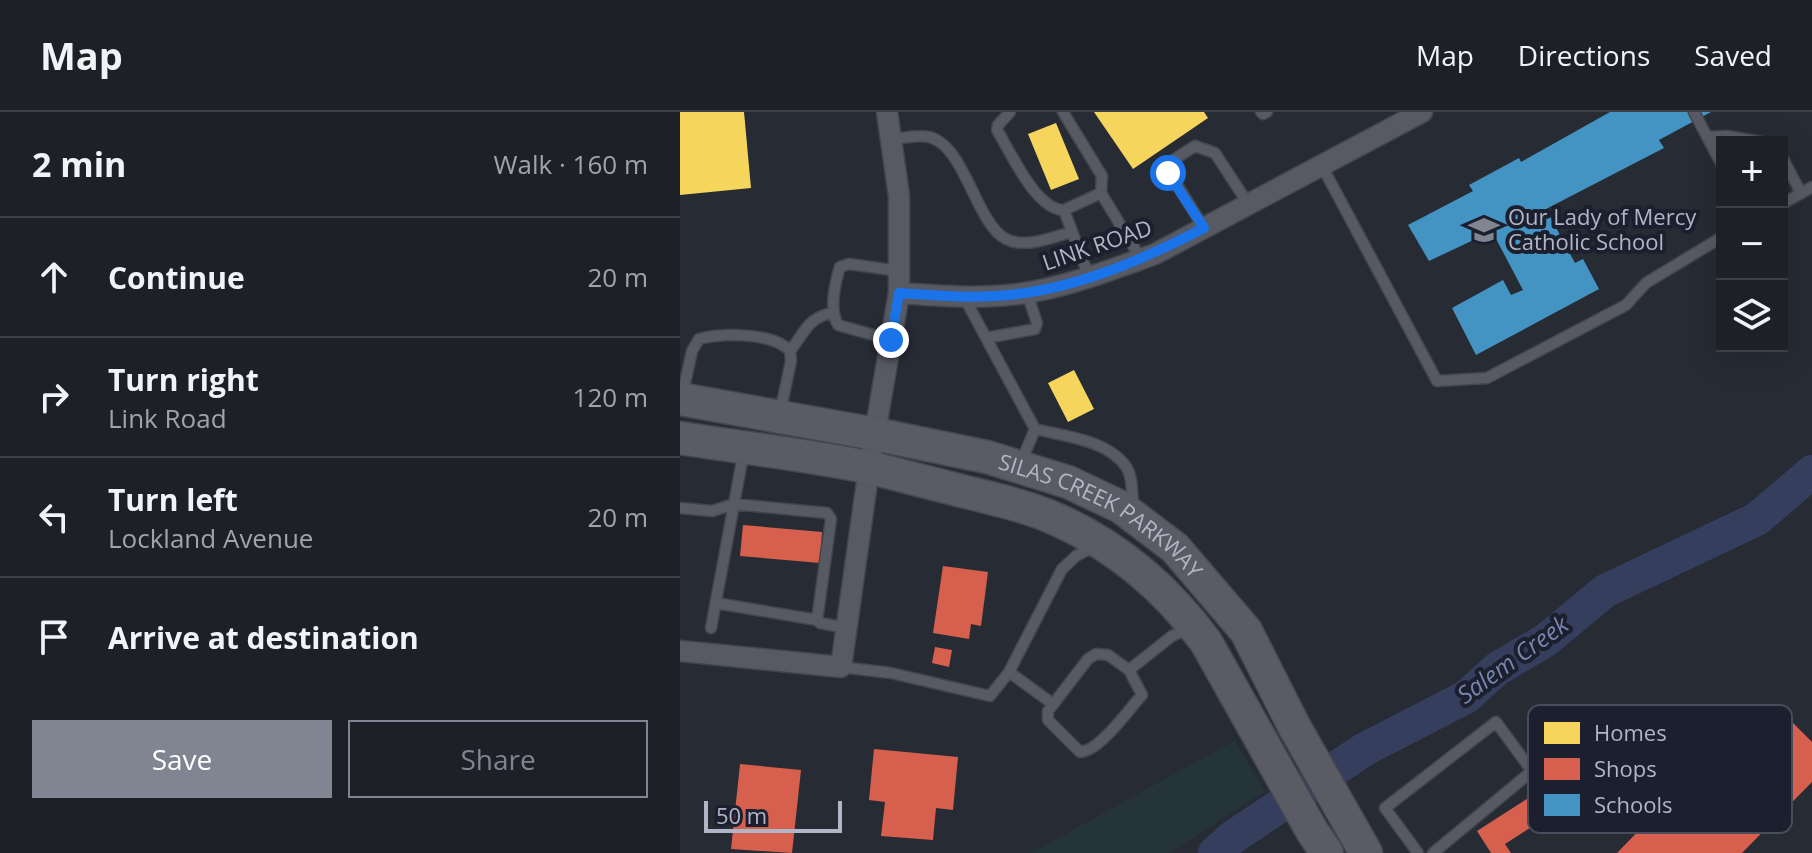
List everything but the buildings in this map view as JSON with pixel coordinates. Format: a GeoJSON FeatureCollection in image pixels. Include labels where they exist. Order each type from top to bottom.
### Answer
{"type":"FeatureCollection","features":[{"type":"Feature","properties":{"kind":"main road","name":"SILAS CREEK PARKWAY"},"geometry":{"type":"LineString","coordinates":[[681,399],[987,457],[1068,482],[1121,507],[1175,548],[1246,631],[1294,726],[1366,853]]}},
{"type":"Feature","properties":{"kind":"main road","name":"SILAS CREEK PARKWAY"},"geometry":{"type":"LineString","coordinates":[[680,438],[869,468],[1028,508],[1059,520],[1100,543],[1164,590],[1206,642],[1319,842]]}},
{"type":"Feature","properties":{"kind":"street"},"geometry":{"type":"LineString","coordinates":[[680,651],[841,667],[869,468],[899,293],[899,196],[887,112]]}},
{"type":"Feature","properties":{"kind":"street","name":"LINK ROAD"},"geometry":{"type":"LineString","coordinates":[[899,293],[964,297],[1027,293],[1089,277],[1141,259],[1204,228],[1422,112]]}},
{"type":"Feature","properties":{"kind":"lane"},"geometry":{"type":"LineString","coordinates":[[1010,112],[997,130],[1035,192],[1048,206],[1054,210],[1064,210],[1101,193]]}},
{"type":"Feature","properties":{"kind":"lane"},"geometry":{"type":"LineString","coordinates":[[1063,112],[1102,176],[1101,193],[1141,259]]}},
{"type":"Feature","properties":{"kind":"lane"},"geometry":{"type":"LineString","coordinates":[[1694,112],[1716,154]]}},
{"type":"Feature","properties":{"kind":"lane"},"geometry":{"type":"LineString","coordinates":[[891,139],[929,137],[943,145],[960,166],[995,230],[1007,240],[1026,243],[1072,232]]}},
{"type":"Feature","properties":{"kind":"lane"},"geometry":{"type":"LineString","coordinates":[[1707,137],[1716,137]]}},
{"type":"Feature","properties":{"kind":"lane"},"geometry":{"type":"LineString","coordinates":[[1204,228],[1167,169],[1172,159],[1195,146],[1215,153],[1249,205]]}},
{"type":"Feature","properties":{"kind":"lane"},"geometry":{"type":"LineString","coordinates":[[1322,166],[1437,381],[1487,378],[1626,305],[1646,283],[1716,241]]}},
{"type":"Feature","properties":{"kind":"lane"},"geometry":{"type":"LineString","coordinates":[[1788,168],[1801,193]]}},
{"type":"Feature","properties":{"kind":"lane"},"geometry":{"type":"LineString","coordinates":[[1788,201],[1812,187]]}},
{"type":"Feature","properties":{"kind":"lane"},"geometry":{"type":"LineString","coordinates":[[1064,210],[1089,277]]}},
{"type":"Feature","properties":{"kind":"lane"},"geometry":{"type":"LineString","coordinates":[[891,340],[838,325],[834,319],[836,278],[840,267],[849,264],[899,271]]}},
{"type":"Feature","properties":{"kind":"lane"},"geometry":{"type":"LineString","coordinates":[[986,338],[1035,329],[1037,323],[1027,293]]}},
{"type":"Feature","properties":{"kind":"lane"},"geometry":{"type":"LineString","coordinates":[[964,297],[1035,429],[1091,443],[1115,454],[1128,470],[1133,516]]}},
{"type":"Feature","properties":{"kind":"lane"},"geometry":{"type":"LineString","coordinates":[[780,416],[791,361],[790,351],[806,326],[817,317],[834,312]]}},
{"type":"Feature","properties":{"kind":"lane"},"geometry":{"type":"LineString","coordinates":[[681,399],[692,351],[699,339],[716,335],[777,340],[790,351]]}},
{"type":"Feature","properties":{"kind":"lane"},"geometry":{"type":"LineString","coordinates":[[1020,467],[1035,429]]}},
{"type":"Feature","properties":{"kind":"lane"},"geometry":{"type":"LineString","coordinates":[[711,628],[745,448]]}},
{"type":"Feature","properties":{"kind":"lane"},"geometry":{"type":"LineString","coordinates":[[680,508],[712,511],[734,504],[827,513],[831,519],[817,620]]}},
{"type":"Feature","properties":{"kind":"lane"},"geometry":{"type":"LineString","coordinates":[[841,667],[891,673],[990,696],[1009,672],[1062,569],[1076,556],[1100,543]]}},
{"type":"Feature","properties":{"kind":"lane"},"geometry":{"type":"LineString","coordinates":[[716,603],[846,628]]}},
{"type":"Feature","properties":{"kind":"lane"},"geometry":{"type":"LineString","coordinates":[[1129,670],[1172,636],[1194,626]]}},
{"type":"Feature","properties":{"kind":"lane"},"geometry":{"type":"LineString","coordinates":[[1096,654],[1108,655],[1129,670],[1142,695],[1097,745],[1080,752],[1048,720],[1048,711],[1088,659],[1096,654]]}},
{"type":"Feature","properties":{"kind":"lane"},"geometry":{"type":"LineString","coordinates":[[1009,672],[1053,704]]}},
{"type":"Feature","properties":{"kind":"lane"},"geometry":{"type":"LineString","coordinates":[[1418,853],[1385,808],[1496,722],[1528,766]]}},
{"type":"Feature","properties":{"kind":"lane"},"geometry":{"type":"LineString","coordinates":[[1433,853],[1528,774]]}},
{"type":"Feature","properties":{"kind":"shaded area"},"geometry":{"type":"Polygon","coordinates":[[[1234,741],[1265,791],[1169,853],[1031,853],[1234,741]]]}},
{"type":"Feature","properties":{"kind":"waterway","name":"Salem Creek"},"geometry":{"type":"LineString","coordinates":[[1215,853],[1233,837],[1365,749],[1466,697],[1497,669],[1546,640],[1605,591],[1757,519],[1812,472]]}},
{"type":"Feature","properties":{"kind":"place","name":"Our Lady of Mercy Catholic School"},"geometry":{"type":"Point","coordinates":[1484,230]}},
{"type":"Feature","properties":{"kind":"route"},"geometry":{"type":"LineString","coordinates":[[891,340],[899,293],[975,297],[1050,288],[1155,254],[1204,228],[1168,173]]}}]}
